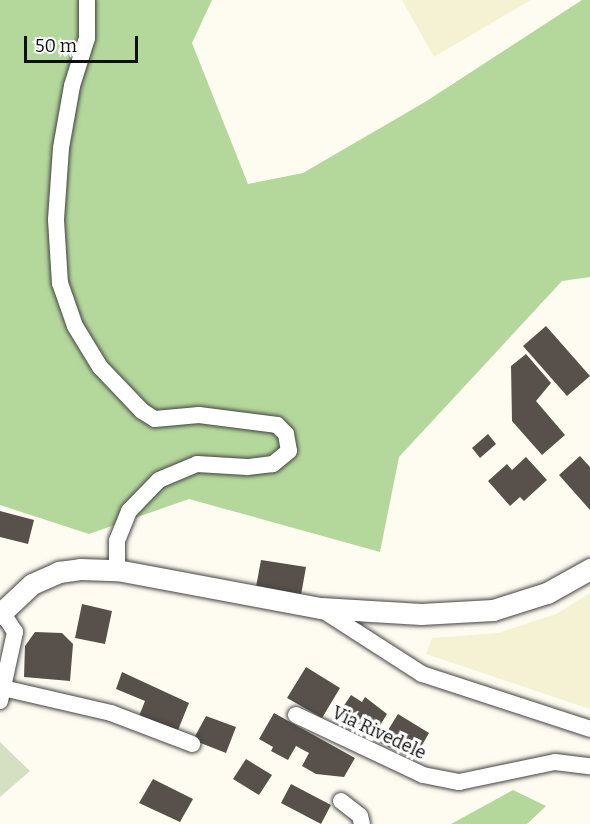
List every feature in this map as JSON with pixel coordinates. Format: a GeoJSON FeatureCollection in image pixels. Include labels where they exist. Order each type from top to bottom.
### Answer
{"type":"FeatureCollection","features":[{"type":"Feature","properties":{"kind":"street"},"geometry":{"type":"LineString","coordinates":[[87,0],[87,38],[72,86],[63,138],[56,220],[60,283],[75,326],[100,367],[142,411],[155,419],[199,415],[277,424],[286,434],[289,451],[273,464],[247,467],[197,464],[159,480],[129,511],[108,569]]}},
{"type":"Feature","properties":{"kind":"street"},"geometry":{"type":"LineString","coordinates":[[192,744],[111,713],[2,695],[15,632],[1,613],[21,592],[45,577],[59,572],[108,569],[321,608],[421,614],[493,610],[547,593],[590,569]]}},
{"type":"Feature","properties":{"kind":"street"},"geometry":{"type":"LineString","coordinates":[[321,608],[422,674],[590,729]]}},
{"type":"Feature","properties":{"kind":"street","name":"Via Rivedele"},"geometry":{"type":"LineString","coordinates":[[296,715],[423,775],[459,782],[555,762],[590,766]]}},
{"type":"Feature","properties":{"kind":"street"},"geometry":{"type":"LineString","coordinates":[[341,801],[360,816],[362,824]]}},
{"type":"Feature","properties":{"kind":"shaded area"},"geometry":{"type":"Polygon","coordinates":[[[402,0],[531,0],[434,57],[402,0]]]}},
{"type":"Feature","properties":{"kind":"shaded area"},"geometry":{"type":"Polygon","coordinates":[[[590,593],[590,709],[426,654],[432,638],[498,633],[556,614],[590,593]]]}},
{"type":"Feature","properties":{"kind":"green space"},"geometry":{"type":"Polygon","coordinates":[[[0,0],[212,0],[192,43],[248,184],[303,173],[425,102],[582,0],[590,0],[590,277],[562,281],[399,457],[380,552],[189,499],[89,534],[0,505],[0,0]]]}},
{"type":"Feature","properties":{"kind":"green space"},"geometry":{"type":"Polygon","coordinates":[[[0,742],[30,771],[0,797],[0,742]]]}},
{"type":"Feature","properties":{"kind":"green space"},"geometry":{"type":"Polygon","coordinates":[[[513,790],[546,806],[527,824],[451,824],[513,790]]]}},
{"type":"Feature","properties":{"kind":"building"},"geometry":{"type":"Polygon","coordinates":[[[546,326],[590,376],[567,396],[523,346],[546,326]]]}},
{"type":"Feature","properties":{"kind":"building"},"geometry":{"type":"Polygon","coordinates":[[[526,354],[551,383],[536,401],[565,435],[542,455],[512,421],[511,366],[526,354]]]}},
{"type":"Feature","properties":{"kind":"building"},"geometry":{"type":"Polygon","coordinates":[[[488,434],[496,444],[480,458],[472,448],[488,434]]]}},
{"type":"Feature","properties":{"kind":"building"},"geometry":{"type":"Polygon","coordinates":[[[580,456],[590,467],[590,510],[559,475],[580,456]]]}},
{"type":"Feature","properties":{"kind":"building"},"geometry":{"type":"Polygon","coordinates":[[[526,457],[547,480],[524,501],[520,497],[510,506],[488,481],[507,464],[512,470],[526,457]]]}},
{"type":"Feature","properties":{"kind":"building"},"geometry":{"type":"Polygon","coordinates":[[[0,511],[34,520],[28,544],[0,537],[0,511]]]}},
{"type":"Feature","properties":{"kind":"building"},"geometry":{"type":"Polygon","coordinates":[[[261,560],[306,567],[301,595],[256,587],[261,560]]]}},
{"type":"Feature","properties":{"kind":"building"},"geometry":{"type":"Polygon","coordinates":[[[82,604],[112,611],[105,644],[75,638],[82,604]]]}},
{"type":"Feature","properties":{"kind":"building"},"geometry":{"type":"Polygon","coordinates":[[[35,632],[62,633],[73,644],[70,681],[24,677],[25,646],[35,632]]]}},
{"type":"Feature","properties":{"kind":"building"},"geometry":{"type":"Polygon","coordinates":[[[306,667],[340,688],[322,718],[287,698],[306,667]]]}},
{"type":"Feature","properties":{"kind":"building"},"geometry":{"type":"Polygon","coordinates":[[[122,672],[189,703],[178,730],[139,716],[145,701],[116,689],[122,672]]]}},
{"type":"Feature","properties":{"kind":"building"},"geometry":{"type":"Polygon","coordinates":[[[351,695],[362,702],[365,697],[387,714],[376,732],[371,729],[368,734],[355,726],[352,731],[335,719],[351,695]]]}},
{"type":"Feature","properties":{"kind":"building"},"geometry":{"type":"Polygon","coordinates":[[[274,713],[355,758],[344,777],[316,774],[302,766],[309,753],[296,746],[288,760],[271,751],[273,747],[259,739],[274,713]]]}},
{"type":"Feature","properties":{"kind":"building"},"geometry":{"type":"Polygon","coordinates":[[[398,714],[429,733],[414,759],[380,743],[398,714]]]}},
{"type":"Feature","properties":{"kind":"building"},"geometry":{"type":"Polygon","coordinates":[[[206,716],[236,727],[226,753],[193,740],[206,716]]]}},
{"type":"Feature","properties":{"kind":"building"},"geometry":{"type":"Polygon","coordinates":[[[246,759],[272,775],[259,795],[233,779],[246,759]]]}},
{"type":"Feature","properties":{"kind":"building"},"geometry":{"type":"Polygon","coordinates":[[[153,779],[193,799],[180,822],[139,803],[153,779]]]}},
{"type":"Feature","properties":{"kind":"building"},"geometry":{"type":"Polygon","coordinates":[[[291,784],[331,805],[321,824],[281,803],[291,784]]]}}]}
